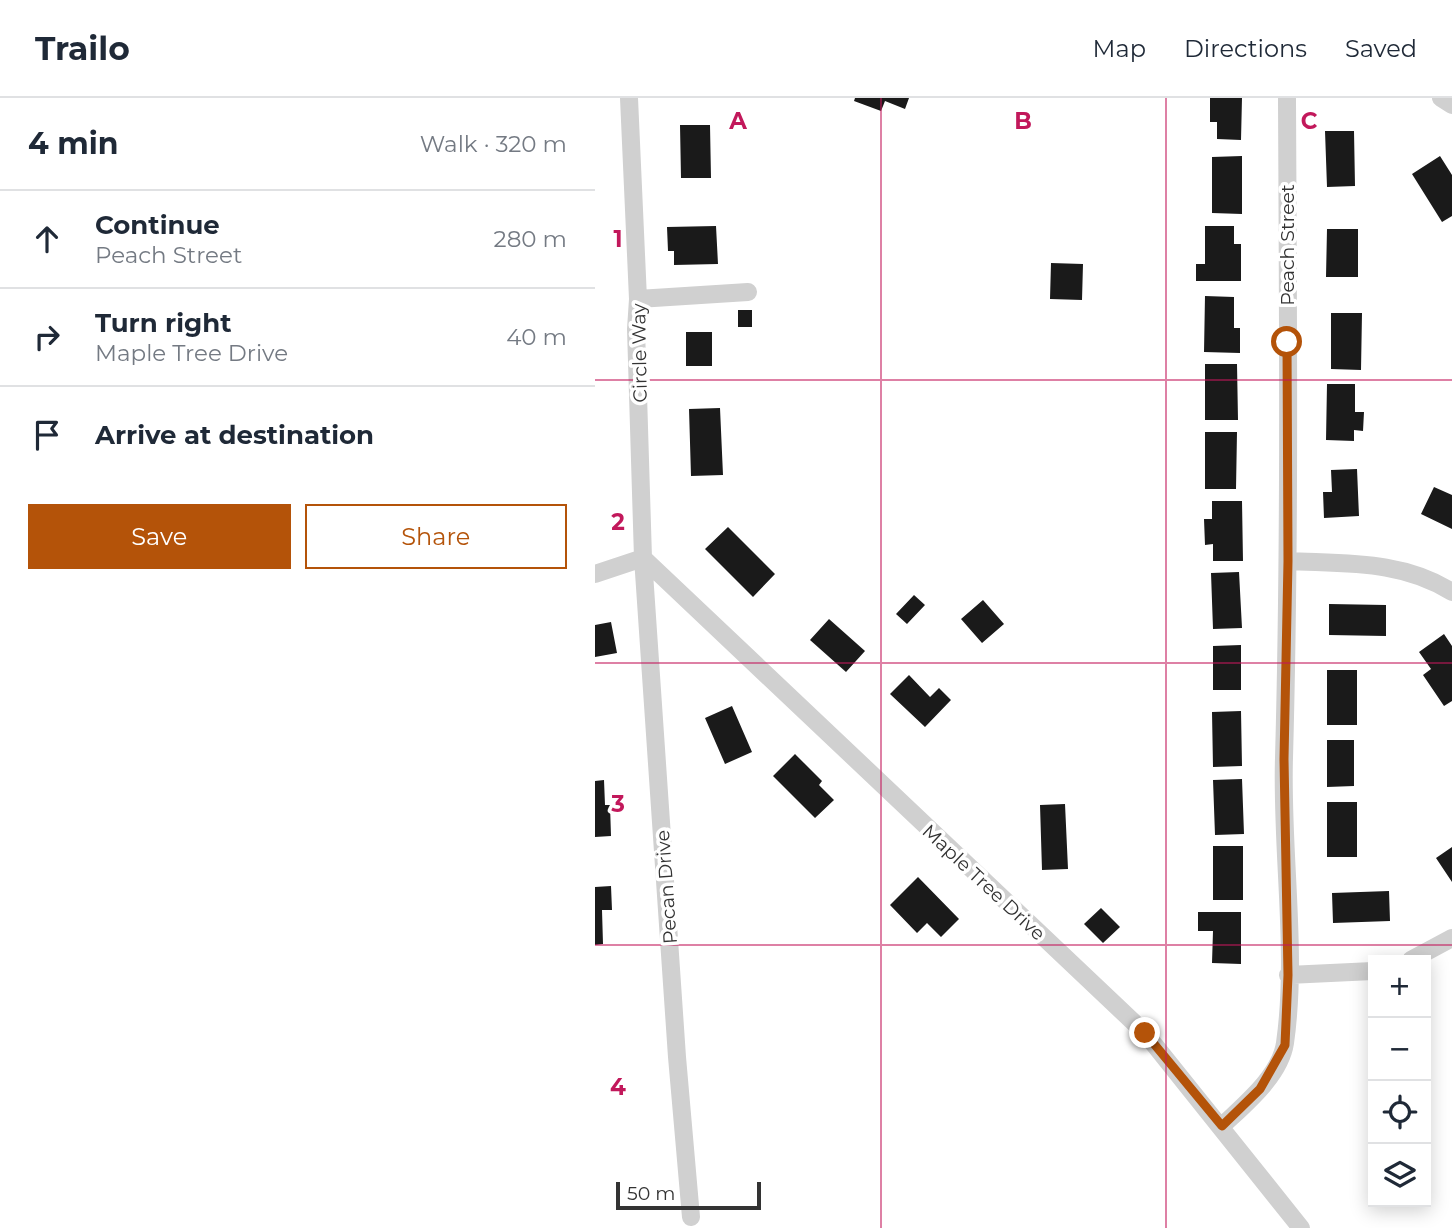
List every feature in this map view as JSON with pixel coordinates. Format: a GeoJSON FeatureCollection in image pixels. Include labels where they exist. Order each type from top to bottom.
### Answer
{"type":"FeatureCollection","features":[{"type":"Feature","properties":{"kind":"street","name":"Circle Way"},"geometry":{"type":"LineString","coordinates":[[629,98],[638,299],[636,329],[643,558]]}},
{"type":"Feature","properties":{"kind":"street","name":"Peach Street"},"geometry":{"type":"LineString","coordinates":[[1222,1126],[1260,1089],[1285,1045],[1288,975],[1284,759],[1288,561],[1287,98]]}},
{"type":"Feature","properties":{"kind":"street"},"geometry":{"type":"LineString","coordinates":[[1441,98],[1452,105]]}},
{"type":"Feature","properties":{"kind":"street"},"geometry":{"type":"LineString","coordinates":[[638,299],[748,292]]}},
{"type":"Feature","properties":{"kind":"street"},"geometry":{"type":"LineString","coordinates":[[595,574],[643,558]]}},
{"type":"Feature","properties":{"kind":"street","name":"Maple Tree Drive"},"geometry":{"type":"LineString","coordinates":[[643,558],[1145,1033],[1301,1228]]}},
{"type":"Feature","properties":{"kind":"street","name":"Pecan Drive"},"geometry":{"type":"LineString","coordinates":[[643,558],[677,1057],[691,1217]]}},
{"type":"Feature","properties":{"kind":"street"},"geometry":{"type":"LineString","coordinates":[[1288,561],[1379,565],[1409,570],[1452,592]]}},
{"type":"Feature","properties":{"kind":"street"},"geometry":{"type":"LineString","coordinates":[[1420,955],[1452,938]]}},
{"type":"Feature","properties":{"kind":"street"},"geometry":{"type":"LineString","coordinates":[[1288,975],[1368,971]]}},
{"type":"Feature","properties":{"kind":"building"},"geometry":{"type":"Polygon","coordinates":[[[855,98],[909,98],[905,109],[885,101],[881,111],[854,101],[855,98]]]}},
{"type":"Feature","properties":{"kind":"building"},"geometry":{"type":"Polygon","coordinates":[[[1210,98],[1242,98],[1241,140],[1217,139],[1217,122],[1210,122],[1210,98]]]}},
{"type":"Feature","properties":{"kind":"building"},"geometry":{"type":"Polygon","coordinates":[[[680,125],[710,125],[711,178],[681,178],[680,125]]]}},
{"type":"Feature","properties":{"kind":"building"},"geometry":{"type":"Polygon","coordinates":[[[1325,131],[1354,131],[1355,186],[1327,187],[1325,131]]]}},
{"type":"Feature","properties":{"kind":"building"},"geometry":{"type":"Polygon","coordinates":[[[1242,156],[1242,214],[1212,213],[1212,157],[1242,156]]]}},
{"type":"Feature","properties":{"kind":"building"},"geometry":{"type":"Polygon","coordinates":[[[1440,156],[1452,175],[1452,216],[1442,222],[1412,174],[1440,156]]]}},
{"type":"Feature","properties":{"kind":"building"},"geometry":{"type":"Polygon","coordinates":[[[716,226],[718,264],[674,265],[674,251],[668,251],[667,227],[716,226]]]}},
{"type":"Feature","properties":{"kind":"building"},"geometry":{"type":"Polygon","coordinates":[[[1205,226],[1234,226],[1234,244],[1241,244],[1241,281],[1196,281],[1196,264],[1205,264],[1205,226]]]}},
{"type":"Feature","properties":{"kind":"building"},"geometry":{"type":"Polygon","coordinates":[[[1327,229],[1358,229],[1358,277],[1326,277],[1327,229]]]}},
{"type":"Feature","properties":{"kind":"building"},"geometry":{"type":"Polygon","coordinates":[[[1051,263],[1083,264],[1082,300],[1050,299],[1051,263]]]}},
{"type":"Feature","properties":{"kind":"building"},"geometry":{"type":"Polygon","coordinates":[[[1205,296],[1234,297],[1234,328],[1240,328],[1240,353],[1204,352],[1205,296]]]}},
{"type":"Feature","properties":{"kind":"building"},"geometry":{"type":"Polygon","coordinates":[[[738,310],[752,310],[752,327],[738,327],[738,310]]]}},
{"type":"Feature","properties":{"kind":"building"},"geometry":{"type":"Polygon","coordinates":[[[1331,313],[1362,313],[1361,370],[1331,369],[1331,313]]]}},
{"type":"Feature","properties":{"kind":"building"},"geometry":{"type":"Polygon","coordinates":[[[686,332],[712,332],[712,366],[686,366],[686,332]]]}},
{"type":"Feature","properties":{"kind":"building"},"geometry":{"type":"Polygon","coordinates":[[[1205,364],[1237,364],[1238,420],[1205,420],[1205,364]]]}},
{"type":"Feature","properties":{"kind":"building"},"geometry":{"type":"Polygon","coordinates":[[[1327,384],[1355,384],[1355,412],[1364,412],[1363,431],[1354,430],[1354,441],[1326,440],[1327,384]]]}},
{"type":"Feature","properties":{"kind":"building"},"geometry":{"type":"Polygon","coordinates":[[[720,408],[723,475],[691,476],[689,409],[720,408]]]}},
{"type":"Feature","properties":{"kind":"building"},"geometry":{"type":"Polygon","coordinates":[[[1205,432],[1237,432],[1236,489],[1205,489],[1205,432]]]}},
{"type":"Feature","properties":{"kind":"building"},"geometry":{"type":"Polygon","coordinates":[[[1357,469],[1359,516],[1324,518],[1323,492],[1332,492],[1331,470],[1357,469]]]}},
{"type":"Feature","properties":{"kind":"building"},"geometry":{"type":"Polygon","coordinates":[[[1434,487],[1452,495],[1452,529],[1421,514],[1434,487]]]}},
{"type":"Feature","properties":{"kind":"building"},"geometry":{"type":"Polygon","coordinates":[[[1212,501],[1242,501],[1243,561],[1213,561],[1213,544],[1205,545],[1204,519],[1212,519],[1212,501]]]}},
{"type":"Feature","properties":{"kind":"building"},"geometry":{"type":"Polygon","coordinates":[[[728,527],[775,574],[753,597],[705,549],[728,527]]]}},
{"type":"Feature","properties":{"kind":"building"},"geometry":{"type":"Polygon","coordinates":[[[1239,572],[1242,628],[1213,629],[1211,573],[1239,572]]]}},
{"type":"Feature","properties":{"kind":"building"},"geometry":{"type":"Polygon","coordinates":[[[914,595],[925,605],[907,624],[896,614],[914,595]]]}},
{"type":"Feature","properties":{"kind":"building"},"geometry":{"type":"Polygon","coordinates":[[[983,600],[1004,624],[982,643],[961,619],[983,600]]]}},
{"type":"Feature","properties":{"kind":"building"},"geometry":{"type":"Polygon","coordinates":[[[1329,604],[1386,605],[1386,636],[1329,635],[1329,604]]]}},
{"type":"Feature","properties":{"kind":"building"},"geometry":{"type":"Polygon","coordinates":[[[829,619],[865,651],[846,672],[810,640],[829,619]]]}},
{"type":"Feature","properties":{"kind":"building"},"geometry":{"type":"Polygon","coordinates":[[[611,622],[617,653],[595,657],[595,625],[611,622]]]}},
{"type":"Feature","properties":{"kind":"building"},"geometry":{"type":"Polygon","coordinates":[[[1444,634],[1452,646],[1452,701],[1444,706],[1423,675],[1431,669],[1419,652],[1444,634]]]}},
{"type":"Feature","properties":{"kind":"building"},"geometry":{"type":"Polygon","coordinates":[[[1241,645],[1241,690],[1213,690],[1213,646],[1241,645]]]}},
{"type":"Feature","properties":{"kind":"building"},"geometry":{"type":"Polygon","coordinates":[[[1327,670],[1357,670],[1357,725],[1327,725],[1327,670]]]}},
{"type":"Feature","properties":{"kind":"building"},"geometry":{"type":"Polygon","coordinates":[[[909,675],[930,697],[939,688],[951,700],[925,727],[890,694],[909,675]]]}},
{"type":"Feature","properties":{"kind":"building"},"geometry":{"type":"Polygon","coordinates":[[[732,706],[752,752],[725,764],[705,718],[732,706]]]}},
{"type":"Feature","properties":{"kind":"building"},"geometry":{"type":"Polygon","coordinates":[[[1241,711],[1242,766],[1213,767],[1212,712],[1241,711]]]}},
{"type":"Feature","properties":{"kind":"building"},"geometry":{"type":"Polygon","coordinates":[[[1327,740],[1354,740],[1354,786],[1327,787],[1327,740]]]}},
{"type":"Feature","properties":{"kind":"building"},"geometry":{"type":"Polygon","coordinates":[[[795,754],[822,781],[819,785],[834,800],[815,818],[773,776],[795,754]]]}},
{"type":"Feature","properties":{"kind":"building"},"geometry":{"type":"Polygon","coordinates":[[[1242,779],[1244,834],[1215,835],[1213,780],[1242,779]]]}},
{"type":"Feature","properties":{"kind":"building"},"geometry":{"type":"Polygon","coordinates":[[[604,780],[605,805],[610,805],[611,836],[595,837],[595,781],[604,780]]]}},
{"type":"Feature","properties":{"kind":"building"},"geometry":{"type":"Polygon","coordinates":[[[1327,802],[1357,802],[1357,857],[1327,857],[1327,802]]]}},
{"type":"Feature","properties":{"kind":"building"},"geometry":{"type":"Polygon","coordinates":[[[1065,804],[1068,869],[1042,870],[1040,805],[1065,804]]]}},
{"type":"Feature","properties":{"kind":"building"},"geometry":{"type":"Polygon","coordinates":[[[1213,846],[1243,846],[1243,900],[1213,900],[1213,846]]]}},
{"type":"Feature","properties":{"kind":"building"},"geometry":{"type":"Polygon","coordinates":[[[1452,847],[1452,882],[1436,858],[1452,847]]]}},
{"type":"Feature","properties":{"kind":"building"},"geometry":{"type":"Polygon","coordinates":[[[918,877],[959,919],[941,937],[927,923],[917,933],[890,905],[918,877]]]}},
{"type":"Feature","properties":{"kind":"building"},"geometry":{"type":"Polygon","coordinates":[[[611,886],[612,910],[602,910],[603,944],[595,945],[595,887],[611,886]]]}},
{"type":"Feature","properties":{"kind":"building"},"geometry":{"type":"Polygon","coordinates":[[[1389,891],[1390,921],[1333,923],[1332,893],[1389,891]]]}},
{"type":"Feature","properties":{"kind":"building"},"geometry":{"type":"Polygon","coordinates":[[[1101,908],[1120,927],[1103,943],[1084,924],[1101,908]]]}},
{"type":"Feature","properties":{"kind":"building"},"geometry":{"type":"Polygon","coordinates":[[[1198,912],[1241,912],[1241,964],[1212,963],[1213,931],[1198,931],[1198,912]]]}},
{"type":"Feature","properties":{"kind":"route"},"geometry":{"type":"LineString","coordinates":[[1145,1033],[1222,1126],[1260,1089],[1285,1045],[1288,975],[1284,759],[1288,561],[1287,342]]}}]}
